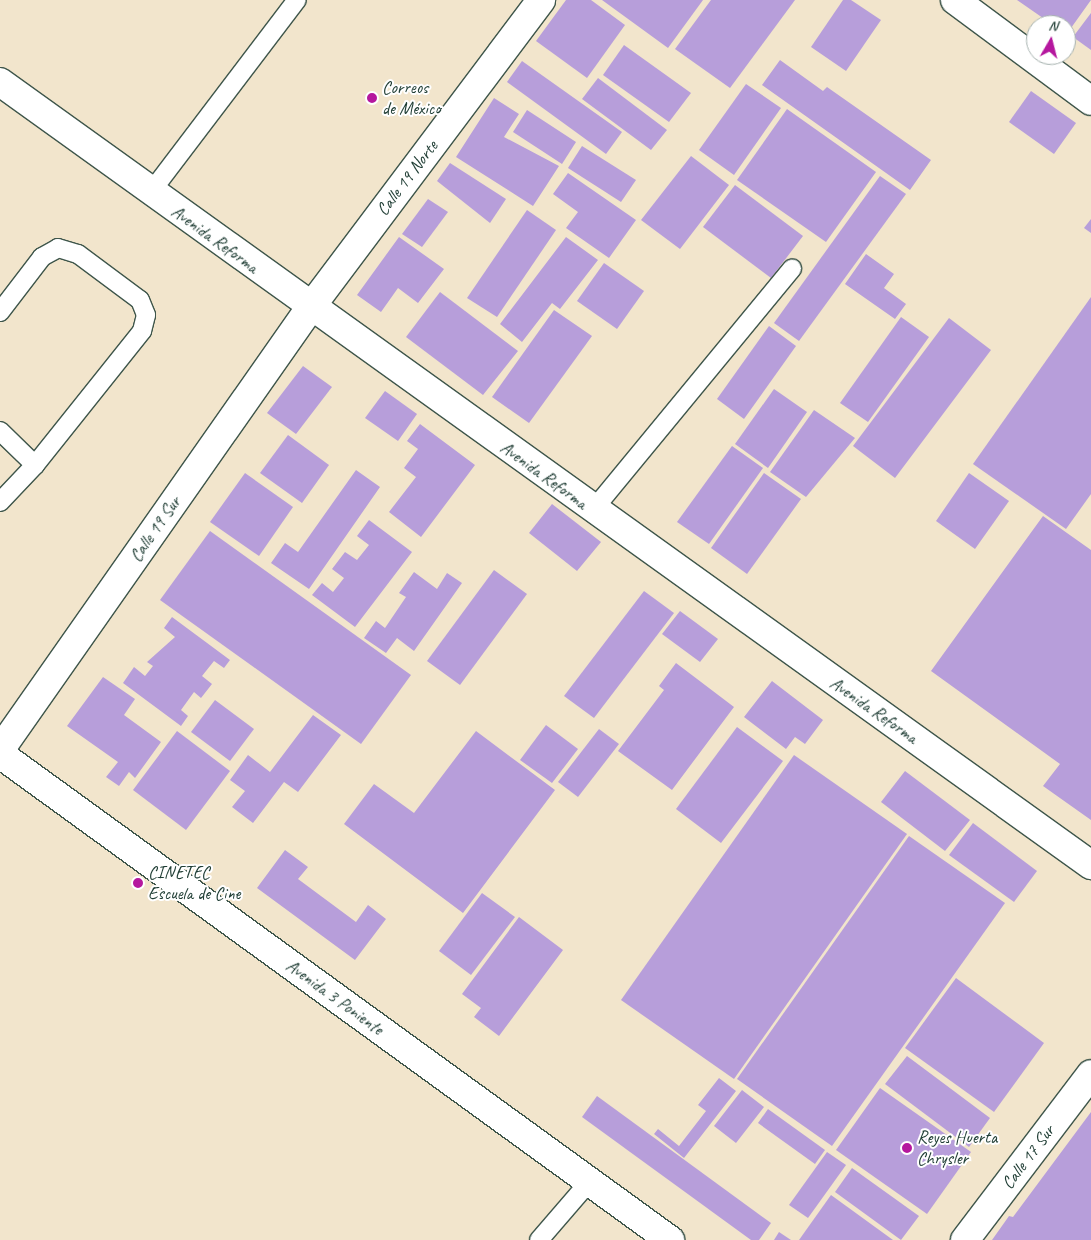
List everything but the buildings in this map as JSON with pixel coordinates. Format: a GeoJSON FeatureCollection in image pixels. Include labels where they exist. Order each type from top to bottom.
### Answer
{"type":"FeatureCollection","features":[{"type":"Feature","properties":{"kind":"street","name":"Calle 19 Norte"},"geometry":{"type":"LineString","coordinates":[[310,308],[540,0]]}},
{"type":"Feature","properties":{"kind":"street"},"geometry":{"type":"LineString","coordinates":[[956,0],[1091,101]]}},
{"type":"Feature","properties":{"kind":"street","name":"Avenida Reforma"},"geometry":{"type":"LineString","coordinates":[[0,82],[310,308],[1091,865]]}},
{"type":"Feature","properties":{"kind":"street","name":"Calle 19 Sur"},"geometry":{"type":"LineString","coordinates":[[0,750],[310,308]]}},
{"type":"Feature","properties":{"kind":"street","name":"Avenida 3 Poniente"},"geometry":{"type":"LineString","coordinates":[[0,754],[670,1240]]}},
{"type":"Feature","properties":{"kind":"street","name":"Calle 17 Sur"},"geometry":{"type":"LineString","coordinates":[[965,1240],[1091,1074]]}},
{"type":"Feature","properties":{"kind":"lane"},"geometry":{"type":"LineString","coordinates":[[151,192],[297,0]]}},
{"type":"Feature","properties":{"kind":"lane"},"geometry":{"type":"LineString","coordinates":[[0,312],[42,258],[58,248],[78,254],[140,300],[146,314],[142,331],[35,465],[0,502]]}},
{"type":"Feature","properties":{"kind":"lane"},"geometry":{"type":"LineString","coordinates":[[592,510],[792,269]]}},
{"type":"Feature","properties":{"kind":"lane"},"geometry":{"type":"LineString","coordinates":[[0,430],[35,465]]}},
{"type":"Feature","properties":{"kind":"lane"},"geometry":{"type":"LineString","coordinates":[[539,1240],[589,1182]]}},
{"type":"Feature","properties":{"kind":"place","name":"Correos de México"},"geometry":{"type":"Point","coordinates":[372,98]}},
{"type":"Feature","properties":{"kind":"place","name":"CINETEC Escuela de Cine"},"geometry":{"type":"Point","coordinates":[138,883]}},
{"type":"Feature","properties":{"kind":"place","name":"Reyes Huerta Chrysler"},"geometry":{"type":"Point","coordinates":[907,1148]}}]}
